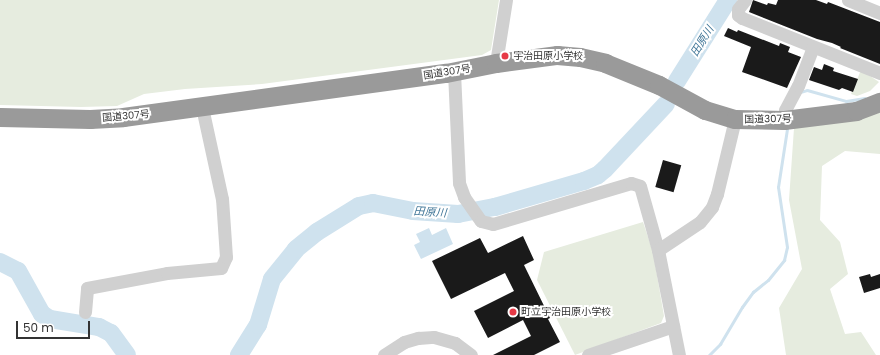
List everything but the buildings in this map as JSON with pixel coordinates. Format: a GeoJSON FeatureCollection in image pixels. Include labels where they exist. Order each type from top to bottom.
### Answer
{"type":"FeatureCollection","features":[{"type":"Feature","properties":{"kind":"highway","name":"国道307号"},"geometry":{"type":"LineString","coordinates":[[0,117],[110,118],[202,107],[454,72],[496,63],[557,55],[593,59],[659,85],[704,110],[735,120],[784,120],[856,112],[880,102]]}},
{"type":"Feature","properties":{"kind":"street"},"geometry":{"type":"LineString","coordinates":[[496,63],[506,0]]}},
{"type":"Feature","properties":{"kind":"street"},"geometry":{"type":"LineString","coordinates":[[745,0],[738,9],[738,15],[742,18],[880,73]]}},
{"type":"Feature","properties":{"kind":"street"},"geometry":{"type":"LineString","coordinates":[[848,0],[880,13]]}},
{"type":"Feature","properties":{"kind":"street"},"geometry":{"type":"LineString","coordinates":[[784,120],[785,110],[798,86],[813,47]]}},
{"type":"Feature","properties":{"kind":"street"},"geometry":{"type":"LineString","coordinates":[[454,72],[458,177],[461,189],[470,206],[478,218],[485,223],[493,224],[634,182],[642,188],[658,250],[679,355]]}},
{"type":"Feature","properties":{"kind":"street"},"geometry":{"type":"LineString","coordinates":[[85,312],[87,288],[167,273],[221,268],[226,257],[222,198],[202,107]]}},
{"type":"Feature","properties":{"kind":"street"},"geometry":{"type":"LineString","coordinates":[[658,250],[700,222],[712,207],[717,194],[735,120]]}},
{"type":"Feature","properties":{"kind":"street"},"geometry":{"type":"LineString","coordinates":[[588,355],[673,326]]}},
{"type":"Feature","properties":{"kind":"street"},"geometry":{"type":"LineString","coordinates":[[384,355],[404,342],[418,338],[434,337],[454,343],[472,355]]}},
{"type":"Feature","properties":{"kind":"shaded area"},"geometry":{"type":"Polygon","coordinates":[[[0,0],[499,0],[491,50],[482,55],[262,84],[185,89],[144,94],[117,106],[81,107],[0,105],[0,0]]]}},
{"type":"Feature","properties":{"kind":"shaded area"},"geometry":{"type":"Polygon","coordinates":[[[861,70],[879,82],[870,91],[857,96],[851,94],[861,70]]]}},
{"type":"Feature","properties":{"kind":"shaded area"},"geometry":{"type":"Polygon","coordinates":[[[880,111],[880,154],[845,151],[822,166],[820,220],[840,242],[848,274],[830,289],[845,334],[861,332],[876,355],[786,355],[779,308],[802,269],[789,200],[794,128],[880,111]]]}},
{"type":"Feature","properties":{"kind":"shaded area"},"geometry":{"type":"Polygon","coordinates":[[[643,222],[653,252],[664,316],[661,323],[575,355],[537,280],[544,252],[643,222]]]}},
{"type":"Feature","properties":{"kind":"water"},"geometry":{"type":"Polygon","coordinates":[[[429,228],[432,235],[446,228],[453,244],[421,259],[414,245],[420,242],[416,234],[429,228]]]}},
{"type":"Feature","properties":{"kind":"waterway","name":"田原川"},"geometry":{"type":"LineString","coordinates":[[677,81],[728,0]]}},
{"type":"Feature","properties":{"kind":"waterway"},"geometry":{"type":"LineString","coordinates":[[800,92],[807,90],[846,101],[865,98]]}},
{"type":"Feature","properties":{"kind":"waterway","name":"田原川"},"geometry":{"type":"LineString","coordinates":[[239,355],[258,325],[272,279],[296,249],[317,232],[359,206],[373,203],[413,211],[458,214],[495,207],[584,181],[598,175],[605,169],[666,104]]}},
{"type":"Feature","properties":{"kind":"waterway"},"geometry":{"type":"LineString","coordinates":[[709,355],[720,344],[742,307],[753,292],[768,280],[784,260],[787,247],[778,187],[787,129]]}},
{"type":"Feature","properties":{"kind":"waterway","name":"田原川"},"geometry":{"type":"LineString","coordinates":[[0,262],[18,271],[42,314],[50,319],[99,327],[111,333],[127,355]]}},
{"type":"Feature","properties":{"kind":"place","name":"宇治田原小学校"},"geometry":{"type":"Point","coordinates":[505,56]}},
{"type":"Feature","properties":{"kind":"place","name":"町立宇治田原小学校"},"geometry":{"type":"Point","coordinates":[513,312]}}]}
